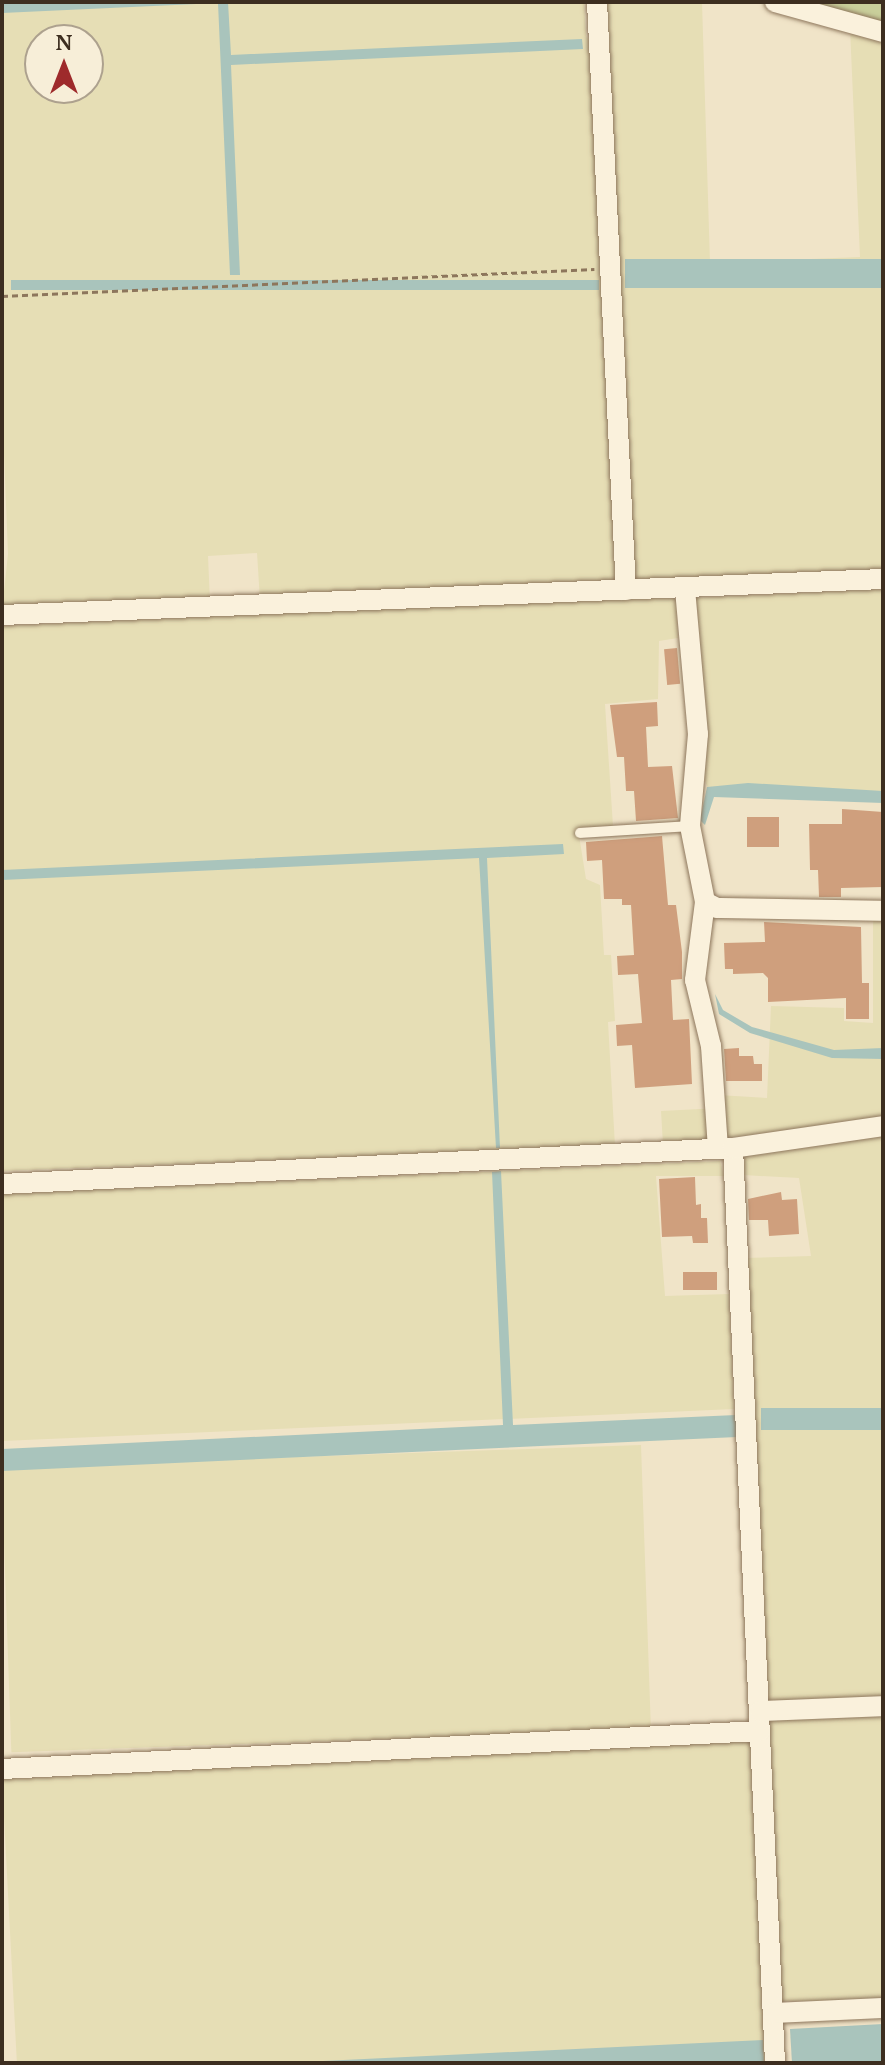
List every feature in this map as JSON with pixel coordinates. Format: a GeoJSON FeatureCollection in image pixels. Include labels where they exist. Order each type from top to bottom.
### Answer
{"type":"FeatureCollection","features":[{"type":"Feature","properties":{"kind":"street"},"geometry":{"type":"LineString","coordinates":[[597,2],[626,590]]}},
{"type":"Feature","properties":{"kind":"street"},"geometry":{"type":"LineString","coordinates":[[775,2],[883,32]]}},
{"type":"Feature","properties":{"kind":"street"},"geometry":{"type":"LineString","coordinates":[[2,615],[883,579]]}},
{"type":"Feature","properties":{"kind":"street"},"geometry":{"type":"LineString","coordinates":[[685,589],[698,734],[690,826],[705,902],[695,980],[711,1046],[726,1148],[747,1434],[775,2063]]}},
{"type":"Feature","properties":{"kind":"street"},"geometry":{"type":"LineString","coordinates":[[705,902],[717,908],[883,911]]}},
{"type":"Feature","properties":{"kind":"street"},"geometry":{"type":"LineString","coordinates":[[2,1184],[726,1148],[883,1126]]}},
{"type":"Feature","properties":{"kind":"street"},"geometry":{"type":"LineString","coordinates":[[2,1769],[760,1721],[883,1706]]}},
{"type":"Feature","properties":{"kind":"street"},"geometry":{"type":"LineString","coordinates":[[773,2013],[883,2008]]}},
{"type":"Feature","properties":{"kind":"lane"},"geometry":{"type":"LineString","coordinates":[[580,833],[690,826]]}},
{"type":"Feature","properties":{"kind":"path"},"geometry":{"type":"LineString","coordinates":[[2,296],[612,268]]}},
{"type":"Feature","properties":{"kind":"shaded area"},"geometry":{"type":"Polygon","coordinates":[[[2,2],[584,2],[586,36],[594,49],[618,583],[260,600],[257,553],[208,556],[210,602],[2,610],[8,554],[2,403],[2,2]]]}},
{"type":"Feature","properties":{"kind":"shaded area"},"geometry":{"type":"Polygon","coordinates":[[[605,2],[702,2],[710,263],[860,257],[850,28],[883,38],[883,570],[634,581],[605,2]]]}},
{"type":"Feature","properties":{"kind":"shaded area"},"geometry":{"type":"Polygon","coordinates":[[[883,589],[883,799],[709,791],[702,773],[692,598],[883,589]]]}},
{"type":"Feature","properties":{"kind":"shaded area"},"geometry":{"type":"Polygon","coordinates":[[[676,595],[678,638],[659,641],[658,699],[605,704],[613,826],[578,829],[586,879],[600,885],[604,955],[611,955],[615,1021],[608,1022],[615,1146],[2,1171],[2,626],[676,595]]]}},
{"type":"Feature","properties":{"kind":"shaded area"},"geometry":{"type":"Polygon","coordinates":[[[873,917],[883,918],[883,1120],[663,1145],[661,1111],[720,1108],[718,1095],[767,1098],[771,1006],[844,1008],[844,1021],[873,1023],[873,917]]]}},
{"type":"Feature","properties":{"kind":"shaded area"},"geometry":{"type":"Polygon","coordinates":[[[883,1136],[883,1699],[766,1704],[746,1258],[811,1256],[799,1178],[743,1175],[745,1155],[883,1136]]]}},
{"type":"Feature","properties":{"kind":"shaded area"},"geometry":{"type":"Polygon","coordinates":[[[720,1161],[724,1176],[656,1176],[665,1296],[729,1294],[734,1409],[2,1441],[2,1194],[720,1161]]]}},
{"type":"Feature","properties":{"kind":"shaded area"},"geometry":{"type":"Polygon","coordinates":[[[641,1445],[651,1730],[11,1752],[2,1467],[641,1445]]]}},
{"type":"Feature","properties":{"kind":"shaded area"},"geometry":{"type":"Polygon","coordinates":[[[766,1713],[883,1713],[883,2001],[766,2001],[766,1713]]]}},
{"type":"Feature","properties":{"kind":"shaded area"},"geometry":{"type":"Polygon","coordinates":[[[751,1740],[768,2063],[17,2063],[2,1779],[751,1740]]]}},
{"type":"Feature","properties":{"kind":"green space"},"geometry":{"type":"Polygon","coordinates":[[[799,2],[883,2],[883,26],[799,2]]]}},
{"type":"Feature","properties":{"kind":"water"},"geometry":{"type":"Polygon","coordinates":[[[2,2],[228,2],[231,55],[582,39],[583,49],[231,65],[240,275],[230,275],[218,3],[2,13],[2,2]]]}},
{"type":"Feature","properties":{"kind":"water"},"geometry":{"type":"Polygon","coordinates":[[[625,259],[883,259],[883,288],[625,288],[625,259]]]}},
{"type":"Feature","properties":{"kind":"water"},"geometry":{"type":"Polygon","coordinates":[[[11,280],[599,280],[599,290],[11,290],[11,280]]]}},
{"type":"Feature","properties":{"kind":"water"},"geometry":{"type":"Polygon","coordinates":[[[748,783],[883,791],[883,803],[714,797],[705,825],[700,820],[707,787],[748,783]]]}},
{"type":"Feature","properties":{"kind":"water"},"geometry":{"type":"Polygon","coordinates":[[[563,844],[564,854],[487,858],[500,1148],[496,1148],[479,858],[2,880],[2,870],[563,844]]]}},
{"type":"Feature","properties":{"kind":"water"},"geometry":{"type":"Polygon","coordinates":[[[715,994],[723,1010],[752,1027],[834,1050],[883,1048],[883,1059],[832,1058],[750,1033],[719,1014],[715,994]]]}},
{"type":"Feature","properties":{"kind":"water"},"geometry":{"type":"Polygon","coordinates":[[[501,1171],[513,1425],[736,1415],[737,1437],[2,1471],[2,1449],[503,1425],[492,1172],[501,1171]]]}},
{"type":"Feature","properties":{"kind":"water"},"geometry":{"type":"Polygon","coordinates":[[[761,1408],[883,1408],[883,1430],[761,1430],[761,1408]]]}},
{"type":"Feature","properties":{"kind":"water"},"geometry":{"type":"Polygon","coordinates":[[[883,2024],[883,2063],[792,2063],[790,2029],[883,2024]]]}},
{"type":"Feature","properties":{"kind":"water"},"geometry":{"type":"Polygon","coordinates":[[[763,2040],[764,2063],[281,2063],[763,2040]]]}},
{"type":"Feature","properties":{"kind":"building"},"geometry":{"type":"Polygon","coordinates":[[[677,648],[680,684],[667,685],[664,649],[677,648]]]}},
{"type":"Feature","properties":{"kind":"building"},"geometry":{"type":"Polygon","coordinates":[[[657,702],[658,726],[646,727],[648,767],[672,766],[678,818],[636,821],[634,791],[626,791],[624,757],[617,757],[610,705],[657,702]]]}},
{"type":"Feature","properties":{"kind":"building"},"geometry":{"type":"Polygon","coordinates":[[[842,809],[883,812],[883,887],[841,888],[841,897],[819,897],[818,870],[810,870],[809,824],[842,824],[842,809]]]}},
{"type":"Feature","properties":{"kind":"building"},"geometry":{"type":"Polygon","coordinates":[[[747,817],[779,817],[779,847],[747,847],[747,817]]]}},
{"type":"Feature","properties":{"kind":"building"},"geometry":{"type":"Polygon","coordinates":[[[662,836],[668,905],[676,905],[682,952],[682,979],[671,980],[673,1020],[689,1019],[692,1084],[635,1088],[632,1045],[617,1046],[616,1025],[642,1023],[638,974],[618,975],[617,956],[634,955],[631,905],[622,905],[622,899],[604,899],[602,860],[587,861],[586,842],[662,836]]]}},
{"type":"Feature","properties":{"kind":"building"},"geometry":{"type":"Polygon","coordinates":[[[764,922],[861,927],[862,983],[869,983],[869,1019],[846,1019],[846,998],[768,1002],[768,978],[763,973],[733,974],[733,969],[725,969],[724,943],[765,942],[764,922]]]}},
{"type":"Feature","properties":{"kind":"building"},"geometry":{"type":"Polygon","coordinates":[[[739,1048],[739,1056],[753,1056],[754,1064],[762,1064],[762,1081],[726,1081],[724,1049],[739,1048]]]}},
{"type":"Feature","properties":{"kind":"building"},"geometry":{"type":"Polygon","coordinates":[[[695,1177],[696,1205],[701,1204],[701,1218],[707,1218],[708,1243],[693,1243],[692,1236],[662,1237],[659,1179],[695,1177]]]}},
{"type":"Feature","properties":{"kind":"building"},"geometry":{"type":"Polygon","coordinates":[[[781,1192],[782,1200],[797,1199],[799,1234],[769,1236],[768,1220],[749,1220],[748,1199],[781,1192]]]}},
{"type":"Feature","properties":{"kind":"building"},"geometry":{"type":"Polygon","coordinates":[[[683,1272],[717,1272],[717,1290],[683,1290],[683,1272]]]}}]}
